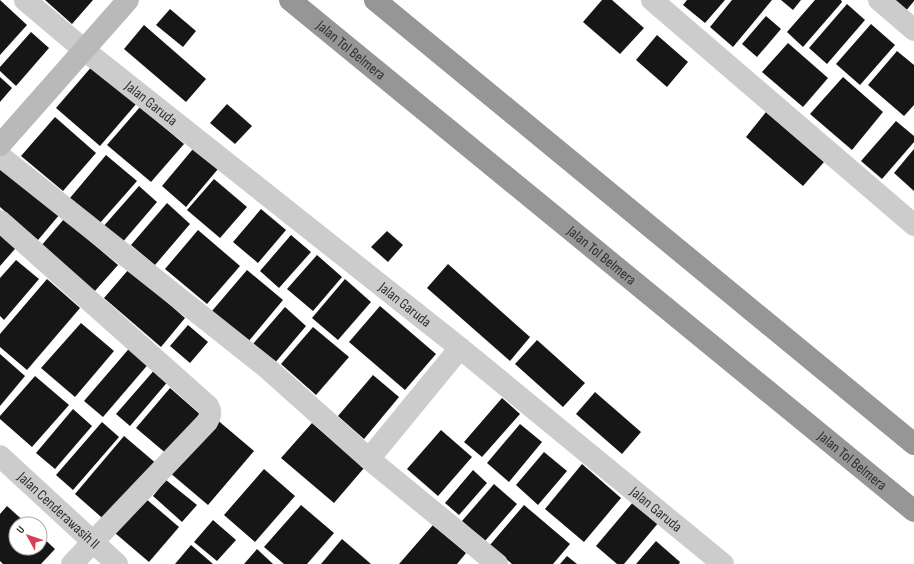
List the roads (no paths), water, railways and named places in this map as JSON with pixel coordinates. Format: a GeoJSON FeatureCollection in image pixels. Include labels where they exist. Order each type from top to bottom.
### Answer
{"type":"FeatureCollection","features":[{"type":"Feature","properties":{"kind":"highway","name":"Jalan Tol Belmera"},"geometry":{"type":"LineString","coordinates":[[290,0],[914,511]]}},
{"type":"Feature","properties":{"kind":"highway"},"geometry":{"type":"LineString","coordinates":[[375,0],[914,444]]}},
{"type":"Feature","properties":{"kind":"street","name":"Jalan Garuda"},"geometry":{"type":"LineString","coordinates":[[24,0],[83,49],[460,348],[711,560]]}},
{"type":"Feature","properties":{"kind":"street"},"geometry":{"type":"LineString","coordinates":[[0,145],[83,49],[128,0]]}},
{"type":"Feature","properties":{"kind":"street"},"geometry":{"type":"LineString","coordinates":[[652,0],[914,225]]}},
{"type":"Feature","properties":{"kind":"street"},"geometry":{"type":"LineString","coordinates":[[879,0],[914,30]]}},
{"type":"Feature","properties":{"kind":"street"},"geometry":{"type":"LineString","coordinates":[[0,156],[267,368],[369,459],[497,564]]}},
{"type":"Feature","properties":{"kind":"street"},"geometry":{"type":"LineString","coordinates":[[0,221],[208,406],[210,410],[211,415],[207,422],[92,541],[72,564]]}},
{"type":"Feature","properties":{"kind":"street"},"geometry":{"type":"LineString","coordinates":[[369,459],[460,348]]}},
{"type":"Feature","properties":{"kind":"street","name":"Jalan Cenderawasih II"},"geometry":{"type":"LineString","coordinates":[[0,456],[117,564]]}}]}
